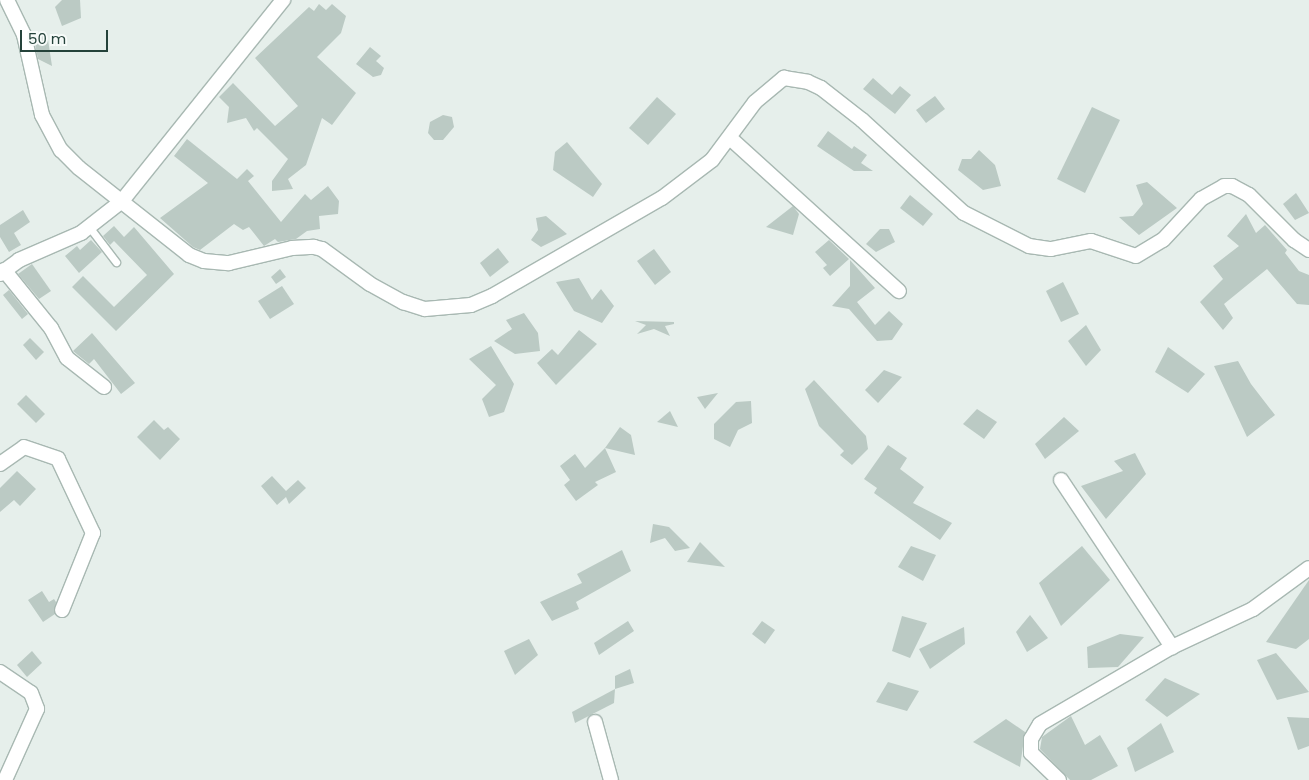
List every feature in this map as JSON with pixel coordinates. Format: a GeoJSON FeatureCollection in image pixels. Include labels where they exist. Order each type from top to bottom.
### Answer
{"type":"FeatureCollection","features":[{"type":"Feature","properties":{"kind":"street"},"geometry":{"type":"LineString","coordinates":[[7,0],[24,35],[42,115],[61,150],[79,168],[189,255],[204,261],[229,263],[292,248],[314,247],[322,249],[370,284],[403,302],[425,308],[449,308],[471,305],[492,296],[638,214],[684,183],[712,160],[755,102],[784,78],[796,79],[821,88],[844,105],[964,213],[1029,246],[1052,249],[1091,241],[1136,256],[1163,240],[1202,198],[1215,190],[1232,186],[1249,195],[1294,240],[1309,250]]}},
{"type":"Feature","properties":{"kind":"street"},"geometry":{"type":"LineString","coordinates":[[104,387],[67,358],[52,328],[2,272],[90,228],[122,201],[283,0]]}},
{"type":"Feature","properties":{"kind":"street"},"geometry":{"type":"LineString","coordinates":[[730,138],[899,291]]}},
{"type":"Feature","properties":{"kind":"street"},"geometry":{"type":"LineString","coordinates":[[0,464],[24,447],[58,459],[66,469],[94,533],[62,610]]}},
{"type":"Feature","properties":{"kind":"street"},"geometry":{"type":"LineString","coordinates":[[1061,480],[1172,647]]}},
{"type":"Feature","properties":{"kind":"street"},"geometry":{"type":"LineString","coordinates":[[1059,780],[1031,753],[1031,739],[1040,724],[1172,647],[1252,609],[1309,568]]}},
{"type":"Feature","properties":{"kind":"street"},"geometry":{"type":"LineString","coordinates":[[0,672],[31,693],[37,709],[6,780]]}},
{"type":"Feature","properties":{"kind":"street"},"geometry":{"type":"LineString","coordinates":[[595,722],[611,780]]}},
{"type":"Feature","properties":{"kind":"lane"},"geometry":{"type":"LineString","coordinates":[[90,228],[116,262]]}},
{"type":"Feature","properties":{"kind":"building"},"geometry":{"type":"Polygon","coordinates":[[[62,0],[80,0],[81,18],[62,26],[55,7],[62,0]]]}},
{"type":"Feature","properties":{"kind":"building"},"geometry":{"type":"Polygon","coordinates":[[[319,4],[326,10],[332,4],[346,16],[341,33],[317,57],[356,93],[332,125],[322,118],[306,165],[288,179],[293,189],[272,191],[272,181],[288,159],[257,128],[254,131],[246,118],[227,123],[229,107],[219,97],[233,83],[275,126],[298,106],[255,58],[309,7],[314,11],[319,4]]]}},
{"type":"Feature","properties":{"kind":"building"},"geometry":{"type":"Polygon","coordinates":[[[47,33],[52,66],[38,59],[33,35],[47,33]]]}},
{"type":"Feature","properties":{"kind":"building"},"geometry":{"type":"Polygon","coordinates":[[[370,47],[381,56],[376,61],[384,68],[381,75],[373,77],[356,64],[370,47]]]}},
{"type":"Feature","properties":{"kind":"building"},"geometry":{"type":"Polygon","coordinates":[[[873,78],[892,95],[900,86],[911,95],[895,114],[863,89],[873,78]]]}},
{"type":"Feature","properties":{"kind":"building"},"geometry":{"type":"Polygon","coordinates":[[[935,96],[945,109],[926,123],[916,110],[935,96]]]}},
{"type":"Feature","properties":{"kind":"building"},"geometry":{"type":"Polygon","coordinates":[[[657,97],[676,114],[648,145],[629,128],[657,97]]]}},
{"type":"Feature","properties":{"kind":"building"},"geometry":{"type":"Polygon","coordinates":[[[1092,107],[1120,120],[1085,193],[1057,179],[1092,107]]]}},
{"type":"Feature","properties":{"kind":"building"},"geometry":{"type":"Polygon","coordinates":[[[443,115],[452,117],[454,127],[443,140],[434,140],[428,133],[430,122],[443,115]]]}},
{"type":"Feature","properties":{"kind":"building"},"geometry":{"type":"Polygon","coordinates":[[[828,131],[852,149],[854,146],[867,155],[861,163],[873,171],[854,171],[817,146],[828,131]]]}},
{"type":"Feature","properties":{"kind":"building"},"geometry":{"type":"Polygon","coordinates":[[[187,139],[237,179],[247,169],[254,176],[248,181],[281,222],[305,194],[311,200],[328,186],[339,201],[338,214],[319,216],[320,229],[307,231],[296,239],[278,242],[275,239],[264,246],[249,227],[243,230],[234,224],[200,250],[193,247],[160,218],[208,183],[174,156],[187,139]]]}},
{"type":"Feature","properties":{"kind":"building"},"geometry":{"type":"Polygon","coordinates":[[[567,142],[602,184],[593,197],[553,170],[555,152],[567,142]]]}},
{"type":"Feature","properties":{"kind":"building"},"geometry":{"type":"Polygon","coordinates":[[[979,150],[995,165],[1001,186],[983,190],[958,170],[962,159],[971,159],[979,150]]]}},
{"type":"Feature","properties":{"kind":"building"},"geometry":{"type":"Polygon","coordinates":[[[1147,182],[1177,208],[1139,235],[1119,217],[1133,216],[1143,204],[1136,185],[1147,182]]]}},
{"type":"Feature","properties":{"kind":"building"},"geometry":{"type":"Polygon","coordinates":[[[1296,193],[1309,213],[1295,220],[1283,204],[1296,193]]]}},
{"type":"Feature","properties":{"kind":"building"},"geometry":{"type":"Polygon","coordinates":[[[910,195],[933,214],[923,226],[900,208],[910,195]]]}},
{"type":"Feature","properties":{"kind":"building"},"geometry":{"type":"Polygon","coordinates":[[[793,206],[799,214],[793,235],[766,227],[793,206]]]}},
{"type":"Feature","properties":{"kind":"building"},"geometry":{"type":"Polygon","coordinates":[[[23,210],[30,222],[14,233],[21,245],[9,252],[0,237],[0,225],[23,210]]]}},
{"type":"Feature","properties":{"kind":"building"},"geometry":{"type":"Polygon","coordinates":[[[1246,214],[1256,233],[1265,225],[1287,250],[1285,253],[1299,271],[1309,275],[1309,305],[1297,304],[1267,269],[1224,304],[1233,318],[1223,330],[1200,302],[1223,279],[1213,266],[1239,246],[1227,236],[1246,214]]]}},
{"type":"Feature","properties":{"kind":"building"},"geometry":{"type":"Polygon","coordinates":[[[546,216],[567,234],[541,247],[531,240],[538,230],[536,218],[546,216]]]}},
{"type":"Feature","properties":{"kind":"building"},"geometry":{"type":"Polygon","coordinates":[[[114,226],[124,237],[134,227],[174,274],[116,331],[72,287],[83,276],[114,307],[147,275],[114,241],[110,245],[103,236],[114,226]]]}},
{"type":"Feature","properties":{"kind":"building"},"geometry":{"type":"Polygon","coordinates":[[[880,229],[889,229],[895,242],[876,252],[866,244],[880,229]]]}},
{"type":"Feature","properties":{"kind":"building"},"geometry":{"type":"Polygon","coordinates":[[[91,240],[102,252],[79,273],[65,256],[77,246],[80,250],[91,240]]]}},
{"type":"Feature","properties":{"kind":"building"},"geometry":{"type":"Polygon","coordinates":[[[829,240],[849,259],[830,276],[823,268],[827,265],[815,252],[829,240]]]}},
{"type":"Feature","properties":{"kind":"building"},"geometry":{"type":"Polygon","coordinates":[[[498,248],[509,262],[490,277],[480,263],[498,248]]]}},
{"type":"Feature","properties":{"kind":"building"},"geometry":{"type":"Polygon","coordinates":[[[654,249],[671,272],[655,285],[637,261],[654,249]]]}},
{"type":"Feature","properties":{"kind":"building"},"geometry":{"type":"Polygon","coordinates":[[[850,260],[875,288],[857,302],[875,325],[889,311],[903,324],[892,340],[877,341],[849,309],[832,306],[850,286],[850,260]]]}},
{"type":"Feature","properties":{"kind":"building"},"geometry":{"type":"Polygon","coordinates":[[[32,264],[51,291],[39,299],[18,274],[32,264]]]}},
{"type":"Feature","properties":{"kind":"building"},"geometry":{"type":"Polygon","coordinates":[[[280,269],[286,277],[276,284],[271,277],[280,269]]]}},
{"type":"Feature","properties":{"kind":"building"},"geometry":{"type":"Polygon","coordinates":[[[579,278],[592,300],[601,289],[614,306],[602,323],[574,311],[556,282],[579,278]]]}},
{"type":"Feature","properties":{"kind":"building"},"geometry":{"type":"Polygon","coordinates":[[[1063,282],[1079,314],[1061,322],[1046,291],[1063,282]]]}},
{"type":"Feature","properties":{"kind":"building"},"geometry":{"type":"Polygon","coordinates":[[[282,286],[294,304],[270,319],[258,301],[282,286]]]}},
{"type":"Feature","properties":{"kind":"building"},"geometry":{"type":"Polygon","coordinates":[[[9,290],[28,314],[22,319],[3,295],[9,290]]]}},
{"type":"Feature","properties":{"kind":"building"},"geometry":{"type":"Polygon","coordinates":[[[524,313],[538,333],[540,351],[515,354],[494,341],[512,329],[506,320],[524,313]]]}},
{"type":"Feature","properties":{"kind":"building"},"geometry":{"type":"Polygon","coordinates":[[[635,321],[674,322],[674,324],[665,326],[670,336],[654,329],[637,334],[646,325],[635,321]]]}},
{"type":"Feature","properties":{"kind":"building"},"geometry":{"type":"Polygon","coordinates":[[[1086,325],[1101,350],[1086,366],[1068,341],[1086,325]]]}},
{"type":"Feature","properties":{"kind":"building"},"geometry":{"type":"Polygon","coordinates":[[[579,330],[597,344],[556,385],[537,363],[552,349],[558,355],[579,330]]]}},
{"type":"Feature","properties":{"kind":"building"},"geometry":{"type":"Polygon","coordinates":[[[92,333],[135,383],[121,394],[94,359],[89,364],[73,351],[92,333]]]}},
{"type":"Feature","properties":{"kind":"building"},"geometry":{"type":"Polygon","coordinates":[[[30,338],[44,352],[36,360],[23,345],[30,338]]]}},
{"type":"Feature","properties":{"kind":"building"},"geometry":{"type":"Polygon","coordinates":[[[491,346],[514,384],[504,412],[489,417],[482,399],[496,385],[469,359],[491,346]]]}},
{"type":"Feature","properties":{"kind":"building"},"geometry":{"type":"Polygon","coordinates":[[[1168,347],[1205,374],[1188,393],[1155,372],[1168,347]]]}},
{"type":"Feature","properties":{"kind":"building"},"geometry":{"type":"Polygon","coordinates":[[[1238,361],[1251,384],[1275,415],[1247,437],[1214,366],[1238,361]]]}},
{"type":"Feature","properties":{"kind":"building"},"geometry":{"type":"Polygon","coordinates":[[[884,370],[902,377],[878,403],[865,390],[884,370]]]}},
{"type":"Feature","properties":{"kind":"building"},"geometry":{"type":"Polygon","coordinates":[[[814,380],[866,436],[868,449],[852,465],[840,455],[844,451],[819,426],[805,389],[814,380]]]}},
{"type":"Feature","properties":{"kind":"building"},"geometry":{"type":"Polygon","coordinates":[[[718,393],[705,409],[697,397],[718,393]]]}},
{"type":"Feature","properties":{"kind":"building"},"geometry":{"type":"Polygon","coordinates":[[[26,395],[45,414],[36,423],[17,404],[26,395]]]}},
{"type":"Feature","properties":{"kind":"building"},"geometry":{"type":"Polygon","coordinates":[[[751,401],[752,423],[738,430],[730,447],[714,439],[714,424],[736,402],[751,401]]]}},
{"type":"Feature","properties":{"kind":"building"},"geometry":{"type":"Polygon","coordinates":[[[977,409],[997,422],[984,439],[963,424],[977,409]]]}},
{"type":"Feature","properties":{"kind":"building"},"geometry":{"type":"Polygon","coordinates":[[[670,411],[678,427],[657,422],[670,411]]]}},
{"type":"Feature","properties":{"kind":"building"},"geometry":{"type":"Polygon","coordinates":[[[1064,417],[1079,431],[1045,459],[1035,444],[1064,417]]]}},
{"type":"Feature","properties":{"kind":"building"},"geometry":{"type":"Polygon","coordinates":[[[154,420],[164,430],[168,427],[180,439],[160,460],[137,437],[154,420]]]}},
{"type":"Feature","properties":{"kind":"building"},"geometry":{"type":"Polygon","coordinates":[[[620,427],[631,435],[635,455],[605,448],[620,427]]]}},
{"type":"Feature","properties":{"kind":"building"},"geometry":{"type":"Polygon","coordinates":[[[888,445],[907,458],[900,469],[924,487],[913,503],[952,523],[940,540],[874,493],[877,488],[864,479],[888,445]]]}},
{"type":"Feature","properties":{"kind":"building"},"geometry":{"type":"Polygon","coordinates":[[[605,448],[616,472],[595,482],[598,485],[576,501],[564,485],[570,480],[560,466],[575,454],[585,468],[605,448]]]}},
{"type":"Feature","properties":{"kind":"building"},"geometry":{"type":"Polygon","coordinates":[[[1135,453],[1146,474],[1106,519],[1081,486],[1123,471],[1114,461],[1135,453]]]}},
{"type":"Feature","properties":{"kind":"building"},"geometry":{"type":"Polygon","coordinates":[[[17,471],[36,489],[20,506],[14,500],[0,512],[0,488],[17,471]]]}},
{"type":"Feature","properties":{"kind":"building"},"geometry":{"type":"Polygon","coordinates":[[[272,476],[286,491],[298,480],[306,488],[289,504],[286,497],[277,505],[261,486],[272,476]]]}},
{"type":"Feature","properties":{"kind":"building"},"geometry":{"type":"Polygon","coordinates":[[[653,524],[669,527],[690,548],[675,551],[665,538],[650,543],[653,524]]]}},
{"type":"Feature","properties":{"kind":"building"},"geometry":{"type":"Polygon","coordinates":[[[700,542],[725,567],[687,562],[700,542]]]}},
{"type":"Feature","properties":{"kind":"building"},"geometry":{"type":"Polygon","coordinates":[[[911,546],[936,555],[923,581],[898,567],[911,546]]]}},
{"type":"Feature","properties":{"kind":"building"},"geometry":{"type":"Polygon","coordinates":[[[1082,546],[1110,580],[1061,626],[1039,583],[1082,546]]]}},
{"type":"Feature","properties":{"kind":"building"},"geometry":{"type":"Polygon","coordinates":[[[622,550],[631,571],[576,602],[579,609],[552,621],[540,602],[582,583],[577,574],[622,550]]]}},
{"type":"Feature","properties":{"kind":"building"},"geometry":{"type":"Polygon","coordinates":[[[1309,580],[1309,639],[1296,649],[1266,642],[1309,580]]]}},
{"type":"Feature","properties":{"kind":"building"},"geometry":{"type":"Polygon","coordinates":[[[42,591],[49,602],[54,599],[56,602],[55,614],[43,622],[28,600],[42,591]]]}},
{"type":"Feature","properties":{"kind":"building"},"geometry":{"type":"Polygon","coordinates":[[[1030,615],[1048,638],[1027,652],[1016,632],[1030,615]]]}},
{"type":"Feature","properties":{"kind":"building"},"geometry":{"type":"Polygon","coordinates":[[[902,616],[927,623],[910,658],[892,651],[902,616]]]}},
{"type":"Feature","properties":{"kind":"building"},"geometry":{"type":"Polygon","coordinates":[[[628,621],[634,631],[599,655],[594,643],[628,621]]]}},
{"type":"Feature","properties":{"kind":"building"},"geometry":{"type":"Polygon","coordinates":[[[762,621],[775,630],[765,644],[752,634],[762,621]]]}},
{"type":"Feature","properties":{"kind":"building"},"geometry":{"type":"Polygon","coordinates":[[[964,627],[965,644],[930,669],[919,649],[964,627]]]}},
{"type":"Feature","properties":{"kind":"building"},"geometry":{"type":"Polygon","coordinates":[[[1120,634],[1144,637],[1118,667],[1088,668],[1087,647],[1120,634]]]}},
{"type":"Feature","properties":{"kind":"building"},"geometry":{"type":"Polygon","coordinates":[[[529,639],[538,655],[515,675],[504,651],[529,639]]]}},
{"type":"Feature","properties":{"kind":"building"},"geometry":{"type":"Polygon","coordinates":[[[32,651],[42,663],[27,677],[17,665],[32,651]]]}},
{"type":"Feature","properties":{"kind":"building"},"geometry":{"type":"Polygon","coordinates":[[[1276,653],[1309,692],[1277,700],[1257,660],[1276,653]]]}},
{"type":"Feature","properties":{"kind":"building"},"geometry":{"type":"Polygon","coordinates":[[[630,669],[634,683],[615,689],[615,676],[630,669]]]}},
{"type":"Feature","properties":{"kind":"building"},"geometry":{"type":"Polygon","coordinates":[[[1165,678],[1200,694],[1167,717],[1145,700],[1165,678]]]}},
{"type":"Feature","properties":{"kind":"building"},"geometry":{"type":"Polygon","coordinates":[[[888,682],[919,691],[907,711],[876,702],[888,682]]]}},
{"type":"Feature","properties":{"kind":"building"},"geometry":{"type":"Polygon","coordinates":[[[615,689],[614,703],[575,723],[572,712],[615,689]]]}},
{"type":"Feature","properties":{"kind":"building"},"geometry":{"type":"Polygon","coordinates":[[[1071,716],[1085,745],[1100,735],[1118,766],[1091,780],[1070,780],[1040,749],[1042,737],[1071,716]]]}},
{"type":"Feature","properties":{"kind":"building"},"geometry":{"type":"Polygon","coordinates":[[[1287,717],[1309,718],[1309,746],[1298,750],[1287,717]]]}},
{"type":"Feature","properties":{"kind":"building"},"geometry":{"type":"Polygon","coordinates":[[[1006,719],[1025,732],[1020,767],[973,742],[1006,719]]]}},
{"type":"Feature","properties":{"kind":"building"},"geometry":{"type":"Polygon","coordinates":[[[1161,723],[1174,752],[1135,772],[1127,748],[1161,723]]]}}]}
